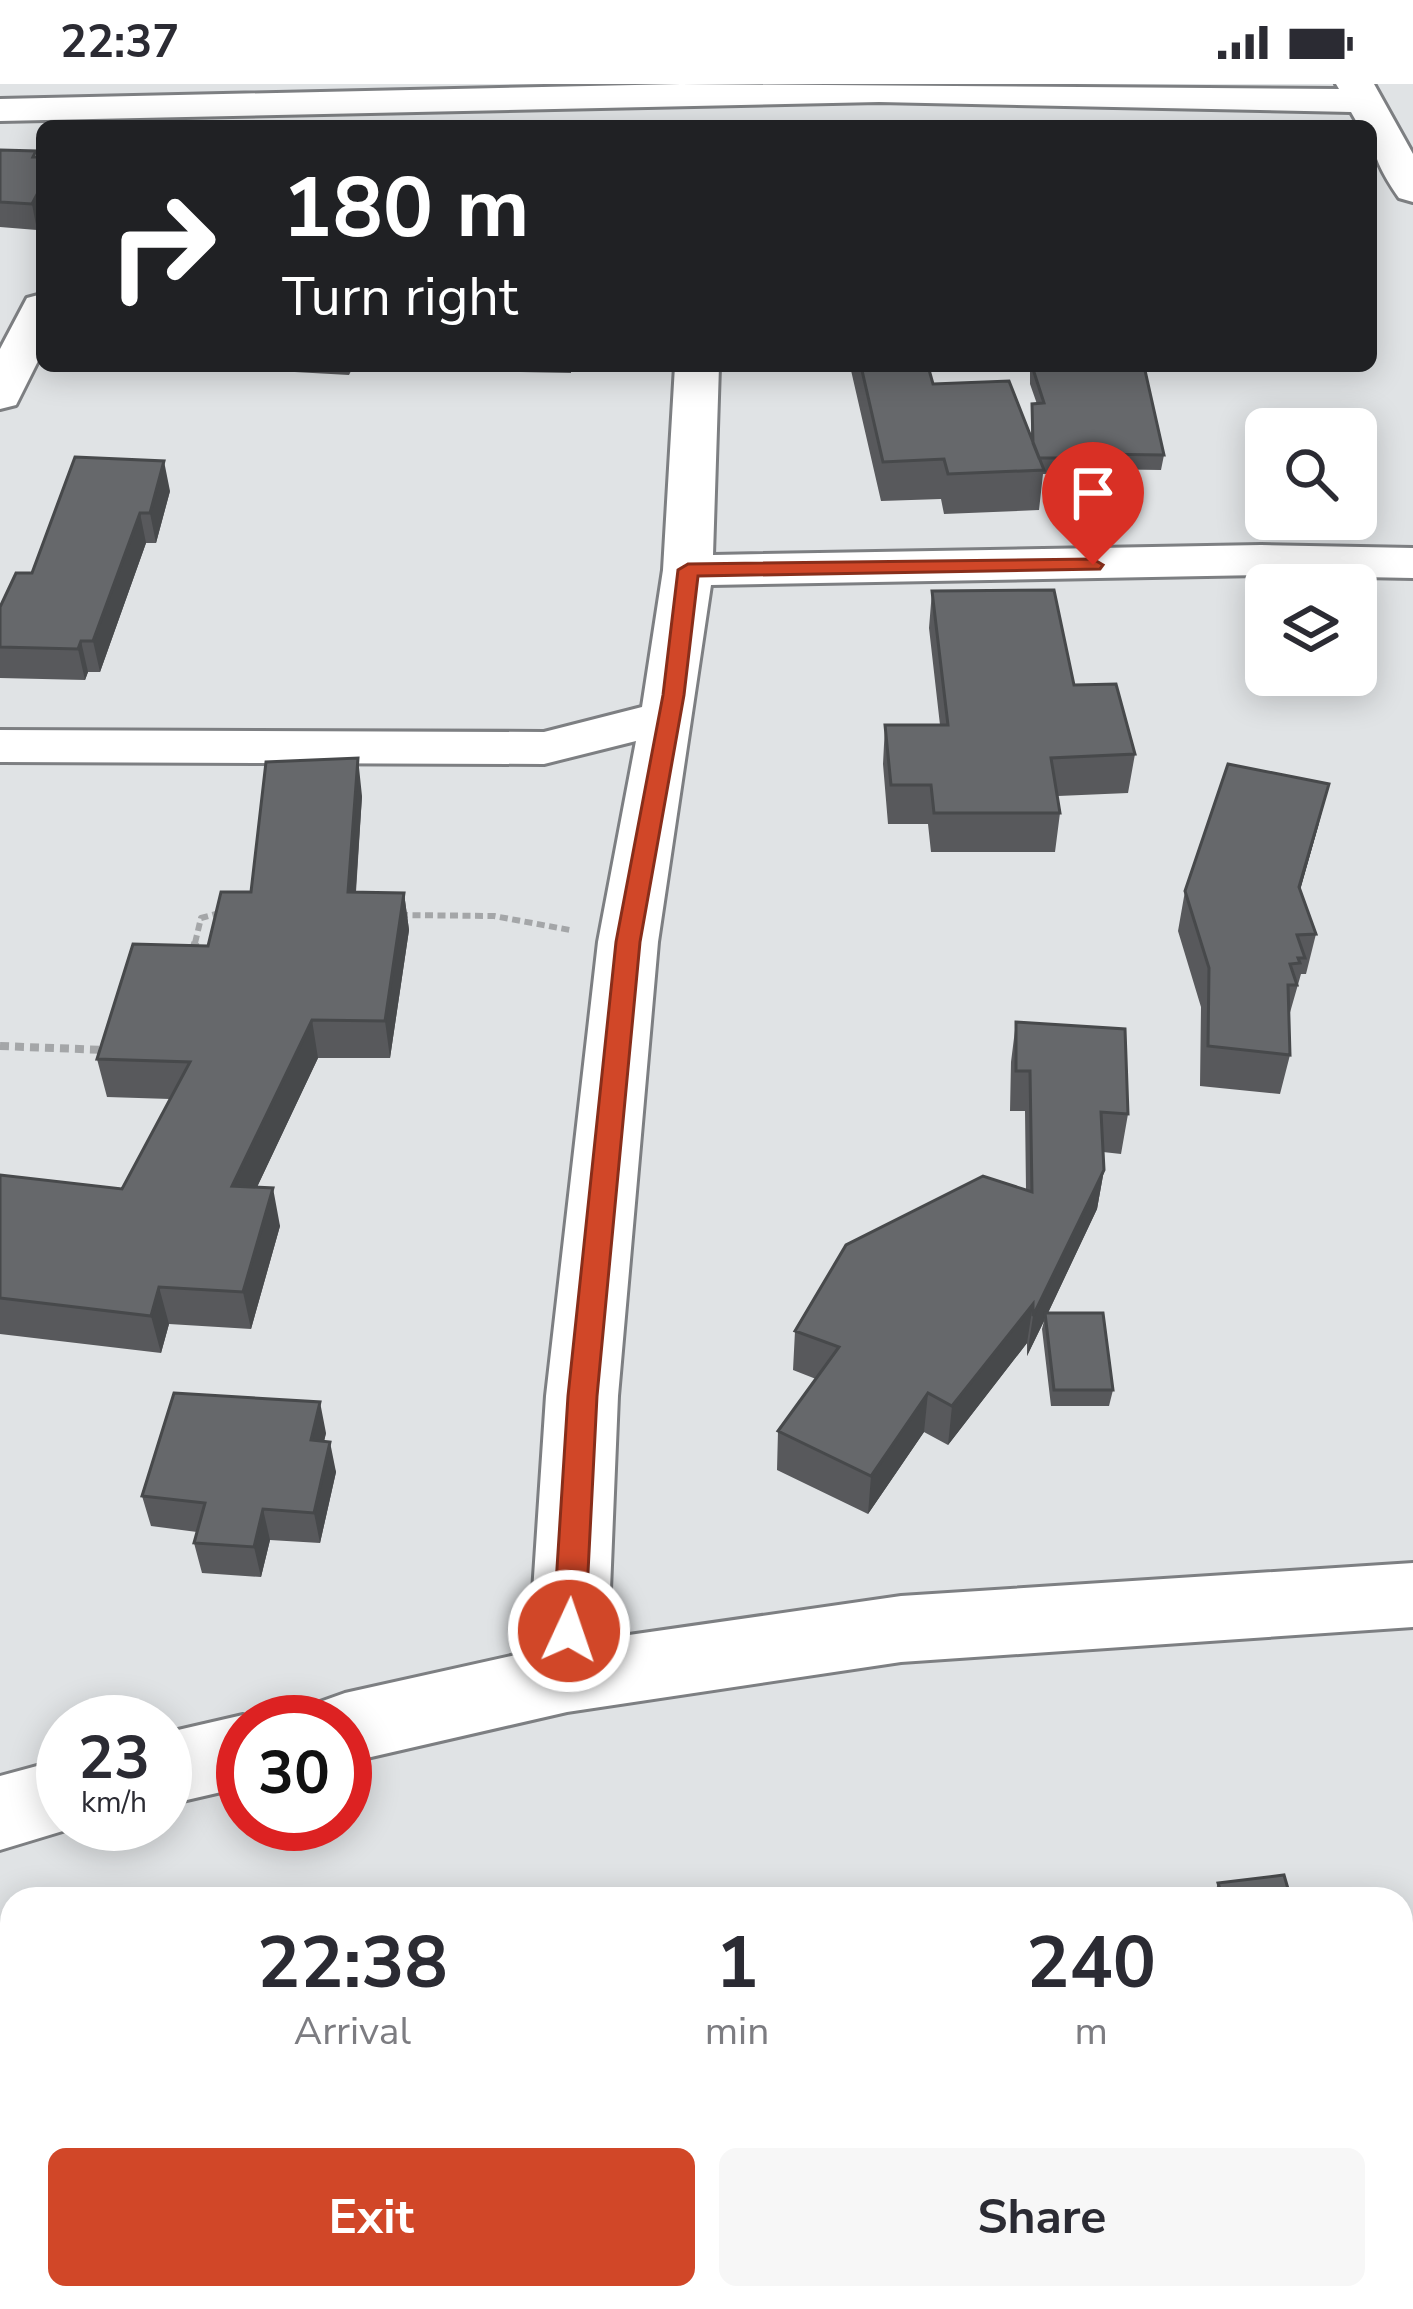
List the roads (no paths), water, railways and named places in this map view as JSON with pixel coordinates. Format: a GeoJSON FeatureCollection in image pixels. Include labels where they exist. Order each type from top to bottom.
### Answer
{"type":"FeatureCollection","features":[{"type":"Feature","properties":{"kind":"street"},"geometry":{"type":"LineString","coordinates":[[0,110],[137,117],[724,111],[879,91],[1360,93],[1375,120]]}},
{"type":"Feature","properties":{"kind":"street"},"geometry":{"type":"LineString","coordinates":[[1377,124],[1413,190]]}},
{"type":"Feature","properties":{"kind":"street"},"geometry":{"type":"LineString","coordinates":[[0,395],[13,349],[36,316]]}},
{"type":"Feature","properties":{"kind":"street"},"geometry":{"type":"LineString","coordinates":[[567,1678],[582,1396],[628,942],[674,695],[688,570],[697,372]]}},
{"type":"Feature","properties":{"kind":"street"},"geometry":{"type":"LineString","coordinates":[[688,570],[1261,560],[1413,563]]}},
{"type":"Feature","properties":{"kind":"street"},"geometry":{"type":"LineString","coordinates":[[0,746],[544,748],[667,717]]}},
{"type":"Feature","properties":{"kind":"street"},"geometry":{"type":"LineString","coordinates":[[372,1722],[567,1678],[901,1629],[1413,1595]]}},
{"type":"Feature","properties":{"kind":"street"},"geometry":{"type":"LineString","coordinates":[[0,1813],[36,1803]]}}]}
